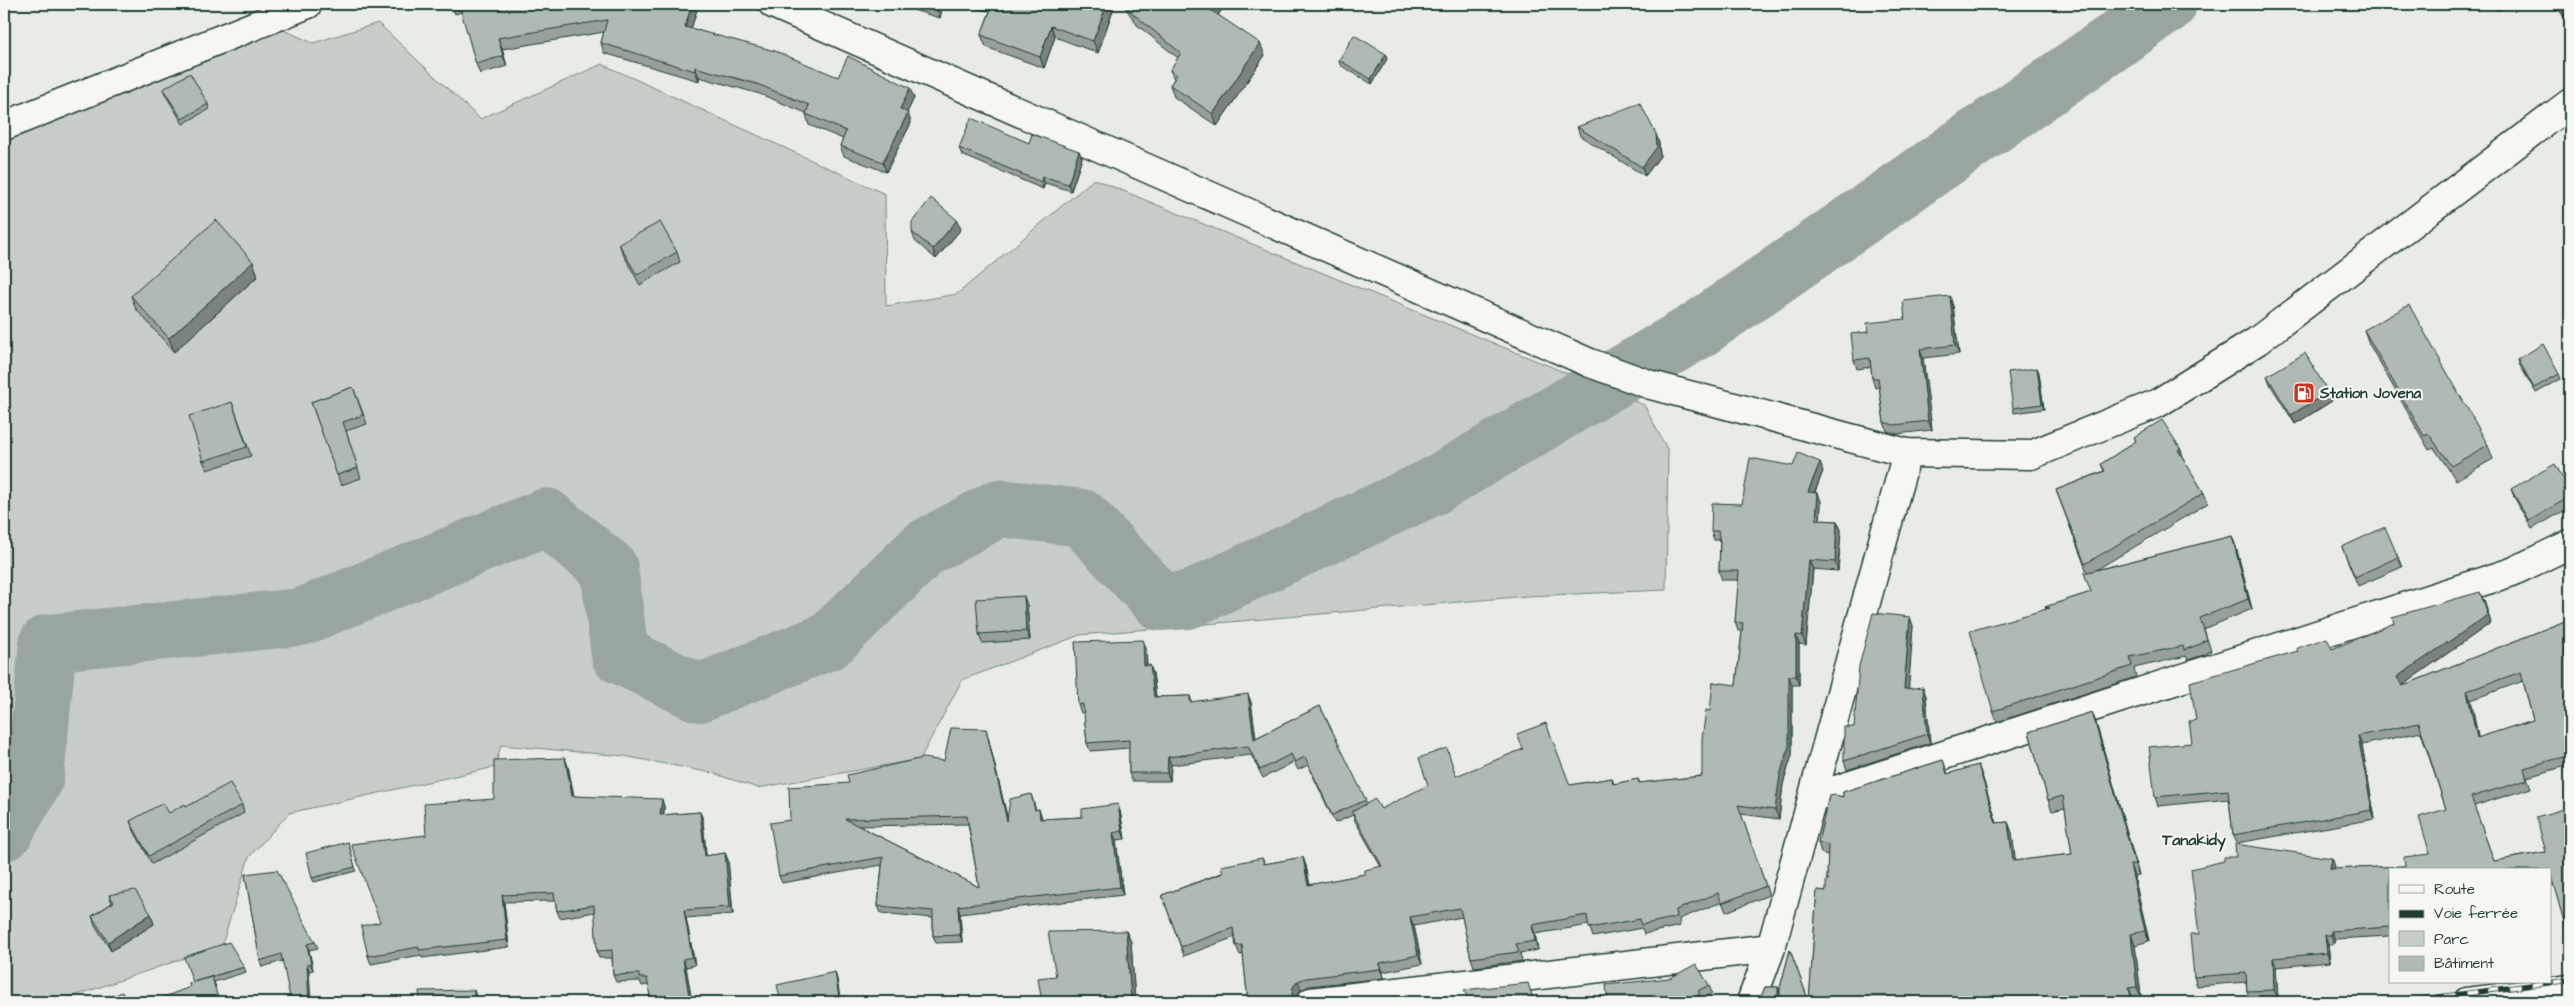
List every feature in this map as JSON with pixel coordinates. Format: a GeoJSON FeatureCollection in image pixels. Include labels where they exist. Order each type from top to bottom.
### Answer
{"type":"FeatureCollection","features":[{"type":"Feature","properties":{"kind":"main road"},"geometry":{"type":"LineString","coordinates":[[4,126],[308,4]]}},
{"type":"Feature","properties":{"kind":"main road"},"geometry":{"type":"LineString","coordinates":[[773,4],[1590,363],[1651,385],[1907,452],[2030,455],[2158,403],[2257,341],[2570,103]]}},
{"type":"Feature","properties":{"kind":"main road"},"geometry":{"type":"LineString","coordinates":[[1751,1002],[1771,948],[1814,797],[1907,452]]}},
{"type":"Feature","properties":{"kind":"main road"},"geometry":{"type":"LineString","coordinates":[[1814,797],[2512,572],[2570,544]]}},
{"type":"Feature","properties":{"kind":"main road"},"geometry":{"type":"LineString","coordinates":[[1311,1002],[1771,948]]}},
{"type":"Feature","properties":{"kind":"main road"},"geometry":{"type":"LineString","coordinates":[[2467,1002],[2570,989]]}},
{"type":"Feature","properties":{"kind":"green space"},"geometry":{"type":"Polygon","coordinates":[[[378,23],[480,119],[602,64],[885,194],[886,306],[957,294],[1094,179],[1644,405],[1668,451],[1666,590],[1527,596],[1080,635],[962,680],[920,759],[758,788],[712,773],[624,756],[501,745],[495,767],[289,813],[249,857],[222,945],[57,1002],[4,1002],[4,141],[277,27],[313,43],[378,23]]]}},
{"type":"Feature","properties":{"kind":"building"},"geometry":{"type":"Polygon","coordinates":[[[459,4],[692,4],[685,27],[775,51],[838,77],[848,56],[910,88],[900,109],[908,113],[883,162],[840,146],[846,131],[806,114],[809,105],[757,84],[695,67],[695,71],[601,43],[607,20],[498,38],[503,56],[476,64],[459,4]]]}},
{"type":"Feature","properties":{"kind":"building"},"geometry":{"type":"Polygon","coordinates":[[[993,4],[1107,4],[1093,41],[1051,26],[1040,57],[981,35],[993,4]]]}},
{"type":"Feature","properties":{"kind":"building"},"geometry":{"type":"Polygon","coordinates":[[[1126,4],[1213,4],[1209,9],[1260,43],[1213,114],[1170,85],[1177,75],[1170,70],[1181,53],[1132,13],[1126,4]]]}},
{"type":"Feature","properties":{"kind":"building"},"geometry":{"type":"Polygon","coordinates":[[[2558,4],[2570,4],[2570,14],[2565,16],[2558,4]]]}},
{"type":"Feature","properties":{"kind":"building"},"geometry":{"type":"Polygon","coordinates":[[[1354,35],[1386,54],[1371,79],[1339,60],[1354,35]]]}},
{"type":"Feature","properties":{"kind":"building"},"geometry":{"type":"Polygon","coordinates":[[[190,73],[208,104],[182,119],[163,89],[190,73]]]}},
{"type":"Feature","properties":{"kind":"building"},"geometry":{"type":"Polygon","coordinates":[[[1640,103],[1656,134],[1657,147],[1642,167],[1577,127],[1640,103]]]}},
{"type":"Feature","properties":{"kind":"building"},"geometry":{"type":"Polygon","coordinates":[[[971,118],[1029,143],[1032,134],[1079,151],[1068,184],[1042,176],[1041,182],[959,148],[971,118]]]}},
{"type":"Feature","properties":{"kind":"building"},"geometry":{"type":"Polygon","coordinates":[[[931,198],[957,220],[933,249],[912,232],[912,222],[931,198]]]}},
{"type":"Feature","properties":{"kind":"building"},"geometry":{"type":"Polygon","coordinates":[[[216,220],[253,262],[169,338],[131,296],[216,220]]]}},
{"type":"Feature","properties":{"kind":"building"},"geometry":{"type":"Polygon","coordinates":[[[660,222],[677,252],[637,275],[619,244],[660,222]]]}},
{"type":"Feature","properties":{"kind":"building"},"geometry":{"type":"Polygon","coordinates":[[[1950,296],[1955,345],[1920,349],[1928,421],[1894,425],[1884,422],[1878,378],[1872,378],[1870,358],[1854,360],[1851,334],[1868,332],[1867,323],[1905,319],[1903,301],[1950,296]]]}},
{"type":"Feature","properties":{"kind":"building"},"geometry":{"type":"Polygon","coordinates":[[[2409,305],[2488,445],[2451,466],[2429,434],[2424,436],[2364,330],[2409,305]]]}},
{"type":"Feature","properties":{"kind":"building"},"geometry":{"type":"Polygon","coordinates":[[[2543,344],[2559,374],[2534,388],[2518,359],[2543,344]]]}},
{"type":"Feature","properties":{"kind":"building"},"geometry":{"type":"Polygon","coordinates":[[[2305,353],[2328,392],[2291,415],[2267,376],[2305,353]]]}},
{"type":"Feature","properties":{"kind":"building"},"geometry":{"type":"Polygon","coordinates":[[[2037,368],[2042,404],[2013,408],[2008,372],[2037,368]]]}},
{"type":"Feature","properties":{"kind":"building"},"geometry":{"type":"Polygon","coordinates":[[[353,387],[363,415],[343,422],[358,468],[337,475],[311,402],[353,387]]]}},
{"type":"Feature","properties":{"kind":"building"},"geometry":{"type":"Polygon","coordinates":[[[232,402],[247,447],[203,461],[189,416],[232,402]]]}},
{"type":"Feature","properties":{"kind":"building"},"geometry":{"type":"Polygon","coordinates":[[[2162,420],[2180,448],[2178,450],[2204,493],[2085,564],[2056,490],[2105,471],[2101,464],[2136,441],[2134,437],[2162,420]]]}},
{"type":"Feature","properties":{"kind":"building"},"geometry":{"type":"Polygon","coordinates":[[[1798,453],[1820,462],[1808,492],[1818,493],[1816,520],[1837,521],[1835,562],[1809,560],[1802,636],[1796,635],[1796,676],[1789,676],[1789,746],[1780,775],[1775,810],[1738,805],[1766,886],[1722,903],[1718,893],[1676,910],[1677,917],[1641,925],[1640,919],[1589,928],[1587,915],[1532,925],[1535,941],[1516,944],[1519,952],[1471,958],[1460,908],[1410,917],[1418,955],[1380,963],[1380,969],[1306,978],[1298,981],[1293,987],[1292,995],[1295,1002],[1248,1002],[1242,945],[1236,946],[1233,928],[1181,947],[1162,895],[1223,873],[1221,866],[1262,858],[1264,864],[1303,857],[1308,885],[1365,874],[1365,870],[1382,866],[1352,812],[1375,799],[1381,809],[1428,785],[1419,758],[1447,748],[1456,776],[1523,749],[1517,734],[1546,723],[1570,785],[1612,778],[1613,784],[1638,779],[1639,783],[1702,776],[1702,739],[1706,710],[1710,711],[1713,682],[1736,685],[1743,623],[1735,622],[1739,571],[1719,571],[1720,542],[1718,531],[1711,531],[1712,503],[1742,504],[1750,458],[1793,466],[1798,453]]]}},
{"type":"Feature","properties":{"kind":"building"},"geometry":{"type":"Polygon","coordinates":[[[2555,464],[2570,490],[2570,508],[2566,499],[2529,521],[2511,489],[2555,464]]]}},
{"type":"Feature","properties":{"kind":"building"},"geometry":{"type":"Polygon","coordinates":[[[2385,527],[2398,557],[2355,577],[2342,547],[2385,527]]]}},
{"type":"Feature","properties":{"kind":"building"},"geometry":{"type":"Polygon","coordinates":[[[2232,536],[2248,599],[2200,618],[2207,640],[2203,641],[2203,643],[2184,650],[2183,646],[2130,657],[2132,666],[1993,711],[1970,631],[2050,608],[2045,607],[2091,592],[2084,573],[2232,536]]]}},
{"type":"Feature","properties":{"kind":"building"},"geometry":{"type":"Polygon","coordinates":[[[2480,592],[2488,615],[2397,677],[2402,686],[2570,619],[2570,755],[2524,768],[2527,780],[2471,797],[2494,861],[2546,852],[2536,817],[2564,809],[2570,825],[2570,951],[2568,951],[2565,925],[2552,880],[2552,868],[2389,868],[2389,927],[2331,931],[2331,935],[2325,935],[2327,953],[2273,958],[2274,990],[2247,991],[2246,973],[2194,977],[2190,934],[2199,934],[2191,869],[2224,861],[2224,857],[2236,857],[2235,844],[2332,858],[2330,869],[2405,866],[2404,857],[2430,854],[2419,817],[2446,809],[2419,723],[2358,736],[2372,810],[2233,835],[2228,790],[2155,797],[2149,747],[2192,743],[2189,721],[2196,720],[2190,682],[2298,651],[2297,648],[2327,638],[2332,649],[2394,623],[2392,617],[2480,592]],[[2521,672],[2467,691],[2477,738],[2533,720],[2521,672]]]}},
{"type":"Feature","properties":{"kind":"building"},"geometry":{"type":"Polygon","coordinates":[[[1024,596],[1026,631],[979,634],[976,599],[1024,596]]]}},
{"type":"Feature","properties":{"kind":"building"},"geometry":{"type":"Polygon","coordinates":[[[1873,613],[1910,617],[1904,689],[1923,687],[1927,734],[1844,761],[1844,727],[1854,727],[1859,666],[1873,613]]]}},
{"type":"Feature","properties":{"kind":"building"},"geometry":{"type":"Polygon","coordinates":[[[1143,640],[1144,666],[1150,665],[1154,697],[1190,696],[1190,702],[1248,694],[1254,739],[1320,706],[1366,800],[1332,815],[1305,757],[1295,762],[1291,754],[1260,770],[1248,746],[1168,757],[1167,773],[1129,773],[1129,740],[1087,743],[1083,704],[1078,705],[1075,642],[1143,640]]]}},
{"type":"Feature","properties":{"kind":"building"},"geometry":{"type":"Polygon","coordinates":[[[2092,712],[2135,864],[2130,865],[2145,931],[2131,934],[2137,987],[2129,988],[2132,1002],[1809,1002],[1817,890],[1826,891],[1826,881],[1829,879],[1827,880],[1828,845],[1818,842],[1829,796],[1843,797],[1843,792],[1943,760],[1947,774],[1978,765],[1996,823],[2008,822],[2013,861],[2072,854],[2063,796],[2048,800],[2029,732],[2092,712]]]}},
{"type":"Feature","properties":{"kind":"building"},"geometry":{"type":"Polygon","coordinates":[[[951,728],[986,729],[1007,821],[1010,799],[1031,794],[1035,810],[1039,809],[1040,819],[1082,817],[1082,809],[1118,804],[1122,831],[1113,833],[1120,887],[958,906],[960,935],[933,936],[933,911],[878,906],[883,857],[779,876],[770,823],[790,820],[789,787],[849,783],[847,775],[923,758],[944,761],[951,728]],[[967,816],[845,819],[979,887],[967,816]]]}},
{"type":"Feature","properties":{"kind":"building"},"geometry":{"type":"Polygon","coordinates":[[[565,758],[572,796],[662,799],[660,815],[700,812],[705,856],[725,853],[730,907],[684,910],[692,957],[683,959],[690,1002],[651,1002],[647,978],[639,978],[639,974],[613,975],[612,950],[597,951],[594,905],[557,911],[554,893],[502,895],[507,940],[419,950],[419,947],[368,956],[361,926],[380,922],[351,844],[426,835],[424,804],[494,799],[494,760],[565,758]]]}},
{"type":"Feature","properties":{"kind":"building"},"geometry":{"type":"Polygon","coordinates":[[[230,783],[242,805],[149,856],[130,821],[163,803],[169,813],[185,804],[186,807],[230,783]]]}},
{"type":"Feature","properties":{"kind":"building"},"geometry":{"type":"Polygon","coordinates":[[[348,842],[355,867],[312,878],[306,853],[348,842]]]}},
{"type":"Feature","properties":{"kind":"building"},"geometry":{"type":"Polygon","coordinates":[[[277,870],[315,942],[307,944],[311,964],[307,964],[309,1002],[291,1002],[281,954],[260,961],[245,874],[277,870]]]}},
{"type":"Feature","properties":{"kind":"building"},"geometry":{"type":"Polygon","coordinates":[[[135,890],[151,914],[108,942],[92,916],[114,902],[109,895],[135,890]]]}},
{"type":"Feature","properties":{"kind":"building"},"geometry":{"type":"Polygon","coordinates":[[[1126,931],[1131,999],[1042,1002],[1038,978],[1056,976],[1048,932],[1126,931]]]}},
{"type":"Feature","properties":{"kind":"building"},"geometry":{"type":"Polygon","coordinates":[[[229,942],[244,967],[193,982],[184,957],[229,942]]]}},
{"type":"Feature","properties":{"kind":"building"},"geometry":{"type":"Polygon","coordinates":[[[1790,950],[1809,1002],[1780,1002],[1780,988],[1790,950]]]}},
{"type":"Feature","properties":{"kind":"building"},"geometry":{"type":"Polygon","coordinates":[[[1696,964],[1709,985],[1698,991],[1700,994],[1686,1002],[1608,1002],[1606,985],[1670,978],[1696,964]]]}},
{"type":"Feature","properties":{"kind":"building"},"geometry":{"type":"Polygon","coordinates":[[[835,972],[839,997],[846,996],[848,1002],[781,1002],[777,985],[835,972]]]}},
{"type":"Feature","properties":{"kind":"building"},"geometry":{"type":"Polygon","coordinates":[[[212,977],[219,1002],[151,1002],[190,987],[189,983],[212,977]]]}},
{"type":"Feature","properties":{"kind":"building"},"geometry":{"type":"Polygon","coordinates":[[[1528,983],[1534,1002],[1445,1002],[1468,999],[1464,990],[1528,983]]]}},
{"type":"Feature","properties":{"kind":"building"},"geometry":{"type":"Polygon","coordinates":[[[1765,987],[1778,987],[1778,1002],[1757,1002],[1765,987]]]}},
{"type":"Feature","properties":{"kind":"building"},"geometry":{"type":"Polygon","coordinates":[[[474,990],[474,1002],[420,1002],[419,991],[474,990]]]}},
{"type":"Feature","properties":{"kind":"building"},"geometry":{"type":"Polygon","coordinates":[[[122,992],[127,1002],[101,1002],[122,992]]]}},
{"type":"Feature","properties":{"kind":"building"},"geometry":{"type":"Polygon","coordinates":[[[1384,1000],[1385,1002],[1358,1002],[1384,1000]]]}},
{"type":"Feature","properties":{"kind":"waterway"},"geometry":{"type":"LineString","coordinates":[[4,832],[35,778],[48,643],[301,617],[546,517],[609,568],[620,655],[699,693],[829,641],[925,548],[999,508],[1082,518],[1161,602],[1188,600],[1432,487],[1698,330],[2168,4]]}},
{"type":"Feature","properties":{"kind":"railway"},"geometry":{"type":"LineString","coordinates":[[2552,982],[2570,980]]}},
{"type":"Feature","properties":{"kind":"railway"},"geometry":{"type":"LineString","coordinates":[[2401,1002],[2539,984]]}},
{"type":"Feature","properties":{"kind":"place","name":"Station Jovena"},"geometry":{"type":"Point","coordinates":[2304,393]}},
{"type":"Feature","properties":{"kind":"district","name":"Tanakidy"},"geometry":{"type":"Point","coordinates":[2194,839]}}]}
